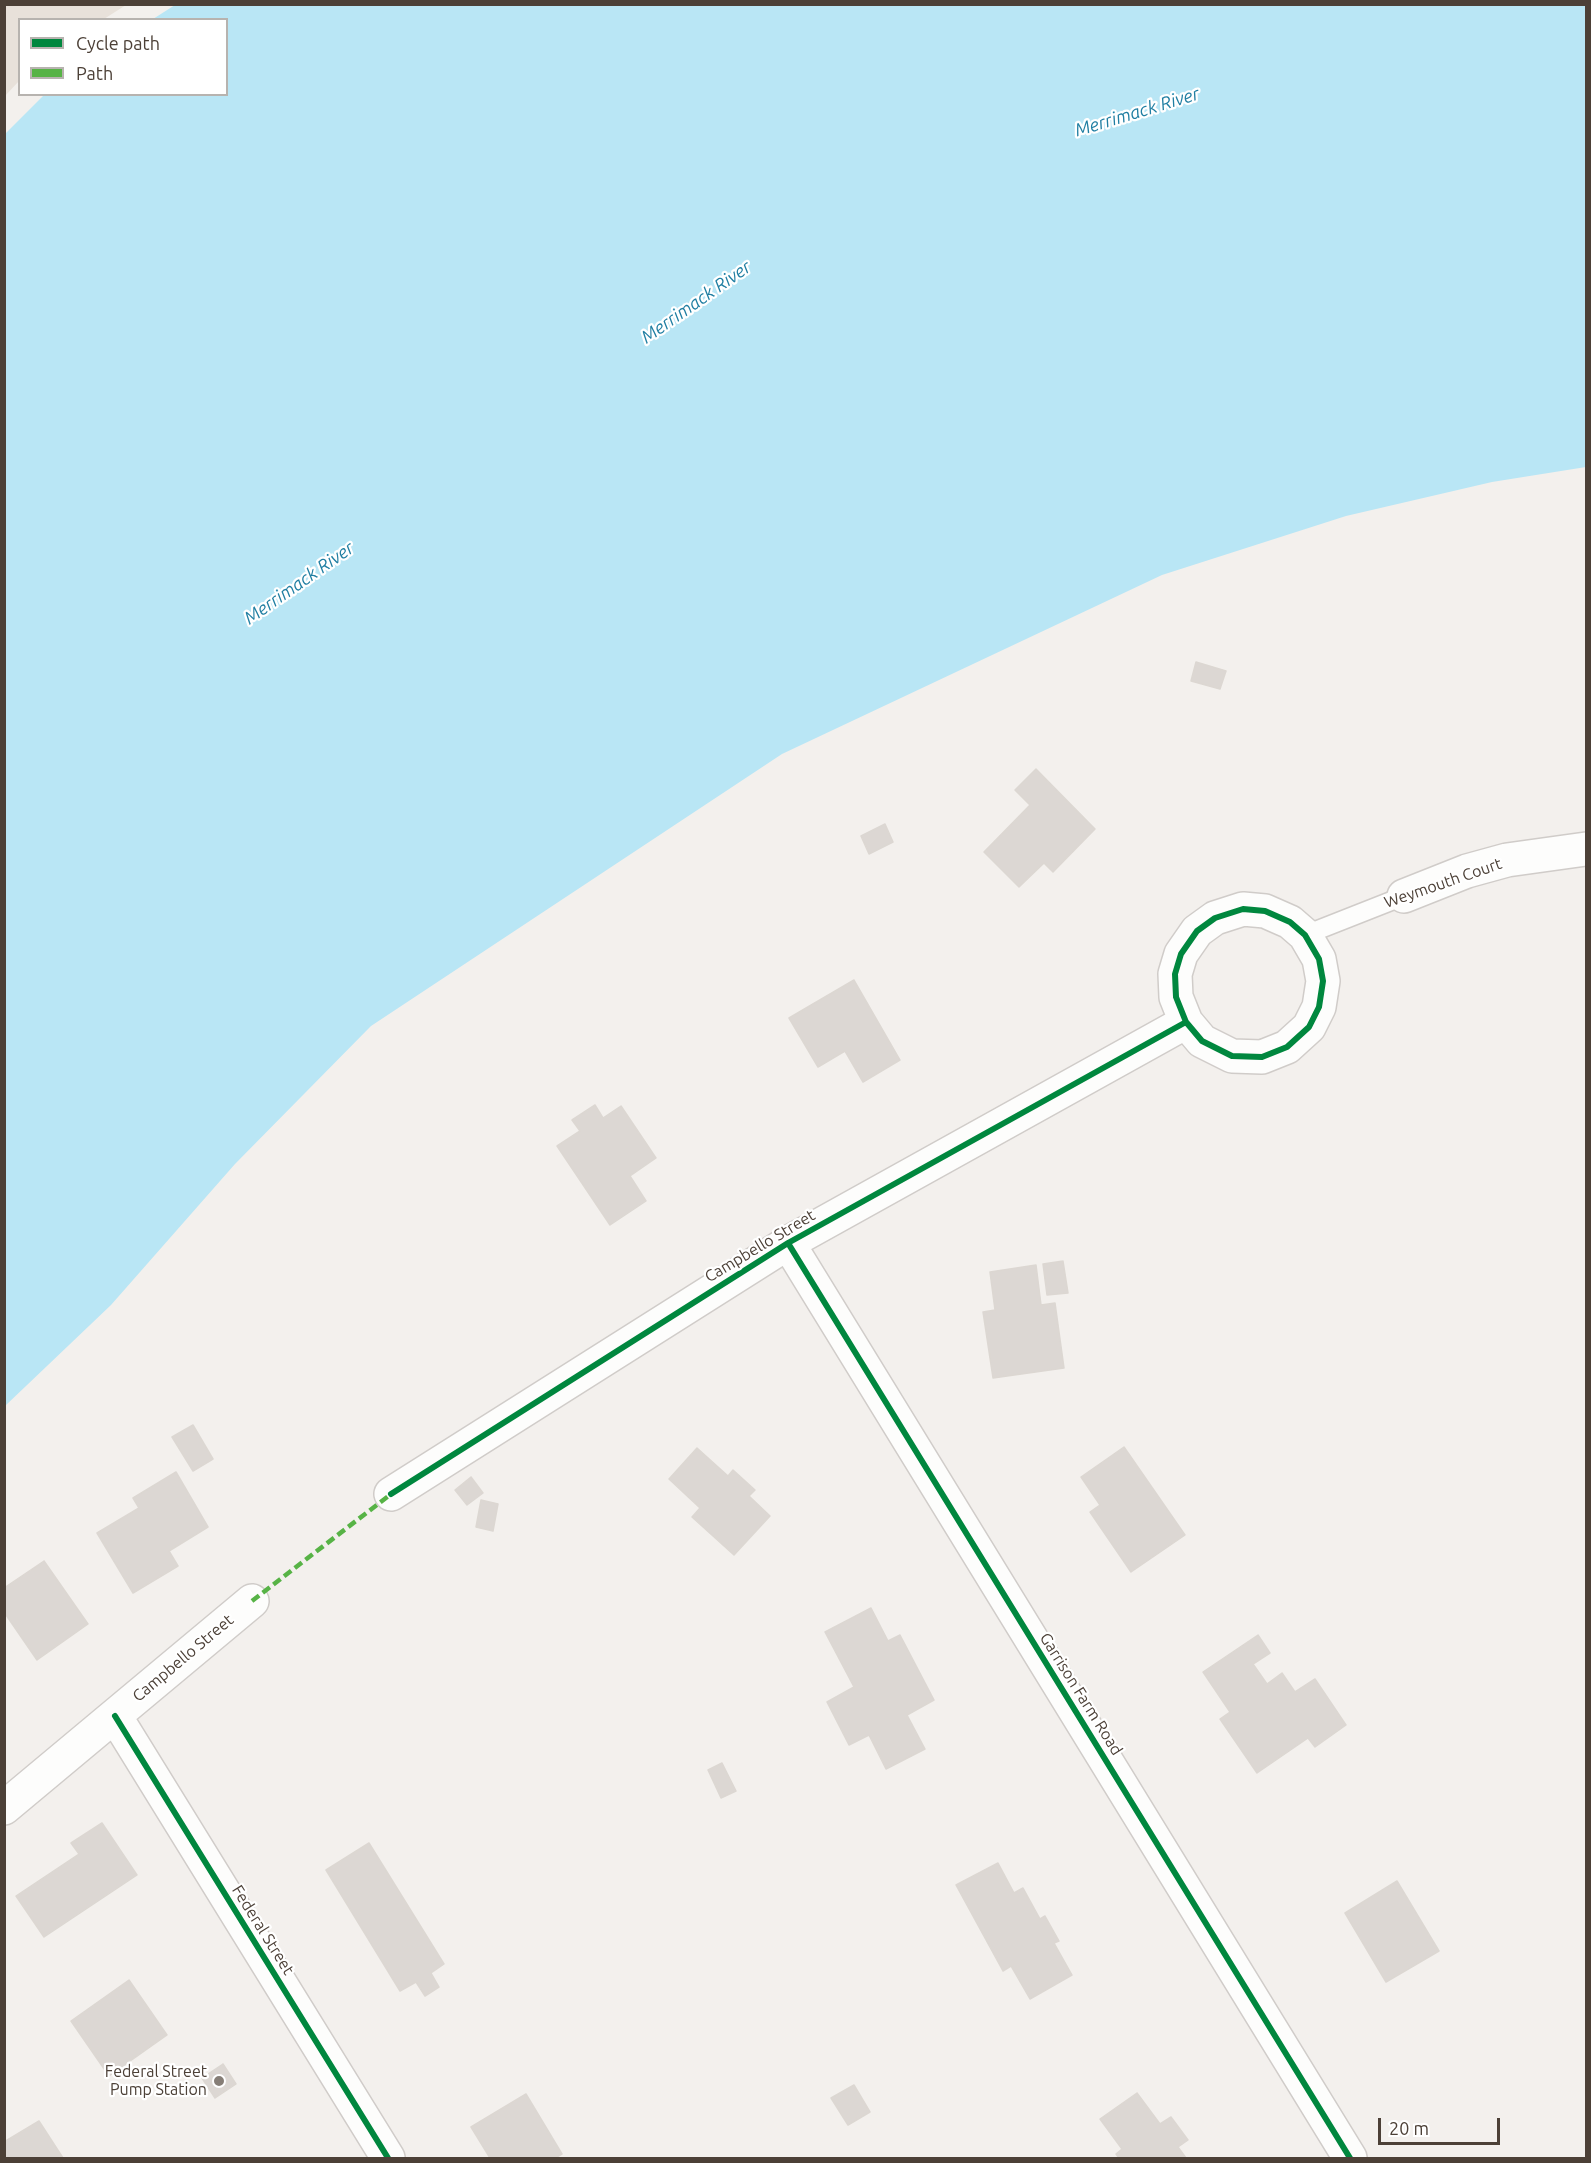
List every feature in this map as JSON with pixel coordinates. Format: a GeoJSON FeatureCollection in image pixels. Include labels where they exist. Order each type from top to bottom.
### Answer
{"type":"FeatureCollection","features":[{"type":"Feature","properties":{"kind":"street","name":"Weymouth Court"},"geometry":{"type":"LineString","coordinates":[[1404,896],[1467,871],[1507,860],[1587,849]]}},
{"type":"Feature","properties":{"kind":"street"},"geometry":{"type":"LineString","coordinates":[[1243,909],[1265,911],[1290,922],[1305,935],[1319,959],[1323,981],[1319,1007],[1309,1027],[1287,1047],[1262,1057],[1232,1056],[1202,1041],[1186,1022],[1176,997],[1175,974],[1181,954],[1197,931],[1215,918],[1243,909]]}},
{"type":"Feature","properties":{"kind":"street","name":"Campbello Street"},"geometry":{"type":"LineString","coordinates":[[391,1494],[788,1243],[1186,1022]]}},
{"type":"Feature","properties":{"kind":"street","name":"Garrison Farm Road"},"geometry":{"type":"LineString","coordinates":[[788,1243],[1350,2158]]}},
{"type":"Feature","properties":{"kind":"street","name":"Campbello Street"},"geometry":{"type":"LineString","coordinates":[[4,1808],[252,1601]]}},
{"type":"Feature","properties":{"kind":"street","name":"Federal Street"},"geometry":{"type":"LineString","coordinates":[[115,1716],[388,2158]]}},
{"type":"Feature","properties":{"kind":"lane","name":"Weymouth Court"},"geometry":{"type":"LineString","coordinates":[[1305,935],[1404,896]]}},
{"type":"Feature","properties":{"kind":"shaded area"},"geometry":{"type":"Polygon","coordinates":[[[5,4],[126,4],[106,18],[18,18],[18,82],[5,96],[5,4]]]}},
{"type":"Feature","properties":{"kind":"water","name":"Merrimack River"},"geometry":{"type":"Polygon","coordinates":[[[175,5],[1586,5],[1586,467],[1492,482],[1346,516],[1162,575],[782,754],[371,1026],[235,1164],[111,1305],[5,1406],[5,134],[43,96],[228,96],[228,18],[155,18],[175,5]]]}},
{"type":"Feature","properties":{"kind":"building"},"geometry":{"type":"Polygon","coordinates":[[[1196,662],[1226,671],[1220,689],[1191,681],[1196,662]]]}},
{"type":"Feature","properties":{"kind":"building"},"geometry":{"type":"Polygon","coordinates":[[[1036,769],[1095,829],[1053,872],[1044,863],[1019,887],[984,852],[1030,805],[1015,790],[1036,769]]]}},
{"type":"Feature","properties":{"kind":"building"},"geometry":{"type":"Polygon","coordinates":[[[885,824],[893,842],[869,854],[861,836],[885,824]]]}},
{"type":"Feature","properties":{"kind":"building"},"geometry":{"type":"Polygon","coordinates":[[[854,980],[900,1060],[863,1082],[845,1051],[818,1067],[789,1018],[854,980]]]}},
{"type":"Feature","properties":{"kind":"building"},"geometry":{"type":"Polygon","coordinates":[[[595,1105],[603,1118],[621,1106],[656,1158],[630,1176],[646,1201],[610,1225],[557,1146],[580,1131],[572,1120],[595,1105]]]}},
{"type":"Feature","properties":{"kind":"building"},"geometry":{"type":"Polygon","coordinates":[[[1063,1261],[1068,1293],[1047,1295],[1043,1264],[1063,1261]]]}},
{"type":"Feature","properties":{"kind":"building"},"geometry":{"type":"Polygon","coordinates":[[[1036,1265],[1041,1305],[1055,1303],[1064,1368],[993,1378],[983,1312],[995,1310],[990,1272],[1036,1265]]]}},
{"type":"Feature","properties":{"kind":"building"},"geometry":{"type":"Polygon","coordinates":[[[193,1425],[213,1459],[193,1471],[172,1437],[193,1425]]]}},
{"type":"Feature","properties":{"kind":"building"},"geometry":{"type":"Polygon","coordinates":[[[1124,1447],[1185,1535],[1131,1572],[1090,1512],[1100,1505],[1081,1477],[1124,1447]]]}},
{"type":"Feature","properties":{"kind":"building"},"geometry":{"type":"Polygon","coordinates":[[[697,1448],[728,1476],[733,1470],[755,1490],[749,1496],[770,1516],[734,1555],[692,1517],[700,1508],[669,1479],[697,1448]]]}},
{"type":"Feature","properties":{"kind":"building"},"geometry":{"type":"Polygon","coordinates":[[[176,1472],[208,1527],[169,1551],[178,1566],[133,1593],[97,1533],[139,1508],[133,1498],[176,1472]]]}},
{"type":"Feature","properties":{"kind":"building"},"geometry":{"type":"Polygon","coordinates":[[[471,1477],[483,1493],[467,1505],[455,1490],[471,1477]]]}},
{"type":"Feature","properties":{"kind":"building"},"geometry":{"type":"Polygon","coordinates":[[[481,1500],[498,1504],[493,1531],[476,1527],[481,1500]]]}},
{"type":"Feature","properties":{"kind":"building"},"geometry":{"type":"Polygon","coordinates":[[[44,1561],[88,1624],[37,1660],[4,1612],[4,1588],[44,1561]]]}},
{"type":"Feature","properties":{"kind":"building"},"geometry":{"type":"Polygon","coordinates":[[[871,1608],[888,1641],[900,1635],[934,1700],[907,1715],[925,1749],[886,1769],[869,1735],[849,1745],[827,1702],[854,1687],[825,1632],[871,1608]]]}},
{"type":"Feature","properties":{"kind":"building"},"geometry":{"type":"Polygon","coordinates":[[[1258,1635],[1270,1653],[1253,1664],[1267,1684],[1282,1673],[1295,1692],[1315,1679],[1346,1725],[1315,1747],[1308,1738],[1257,1773],[1220,1719],[1230,1712],[1203,1672],[1258,1635]]]}},
{"type":"Feature","properties":{"kind":"building"},"geometry":{"type":"Polygon","coordinates":[[[722,1763],[736,1791],[721,1798],[708,1770],[722,1763]]]}},
{"type":"Feature","properties":{"kind":"building"},"geometry":{"type":"Polygon","coordinates":[[[102,1823],[137,1875],[44,1937],[16,1896],[79,1854],[71,1843],[102,1823]]]}},
{"type":"Feature","properties":{"kind":"building"},"geometry":{"type":"Polygon","coordinates":[[[369,1843],[444,1964],[431,1973],[439,1987],[425,1996],[416,1982],[400,1991],[326,1870],[369,1843]]]}},
{"type":"Feature","properties":{"kind":"building"},"geometry":{"type":"Polygon","coordinates":[[[998,1863],[1014,1893],[1023,1888],[1040,1919],[1045,1916],[1059,1941],[1054,1943],[1072,1975],[1030,1999],[1011,1966],[1003,1971],[956,1885],[998,1863]]]}},
{"type":"Feature","properties":{"kind":"building"},"geometry":{"type":"Polygon","coordinates":[[[1397,1881],[1439,1951],[1386,1982],[1345,1913],[1397,1881]]]}},
{"type":"Feature","properties":{"kind":"building"},"geometry":{"type":"Polygon","coordinates":[[[129,1980],[167,2035],[109,2076],[71,2021],[129,1980]]]}},
{"type":"Feature","properties":{"kind":"building","name":"Federal Street Pump Station"},"geometry":{"type":"Polygon","coordinates":[[[223,2064],[236,2084],[215,2098],[202,2078],[223,2064]]]}},
{"type":"Feature","properties":{"kind":"building"},"geometry":{"type":"Polygon","coordinates":[[[854,2085],[870,2112],[848,2125],[831,2098],[854,2085]]]}},
{"type":"Feature","properties":{"kind":"building"},"geometry":{"type":"Polygon","coordinates":[[[1137,2093],[1160,2124],[1171,2117],[1188,2140],[1178,2147],[1186,2158],[1119,2158],[1116,2154],[1122,2149],[1100,2119],[1137,2093]]]}},
{"type":"Feature","properties":{"kind":"building"},"geometry":{"type":"Polygon","coordinates":[[[526,2094],[562,2154],[555,2158],[490,2158],[471,2127],[526,2094]]]}},
{"type":"Feature","properties":{"kind":"building"},"geometry":{"type":"Polygon","coordinates":[[[39,2121],[63,2158],[4,2158],[4,2142],[39,2121]]]}},
{"type":"Feature","properties":{"kind":"marked path"},"geometry":{"type":"LineString","coordinates":[[252,1601],[391,1494]]}},
{"type":"Feature","properties":{"kind":"cycle path"},"geometry":{"type":"LineString","coordinates":[[391,1494],[788,1243],[1186,1022],[1176,997],[1175,974],[1181,954],[1197,931],[1215,918],[1243,909],[1265,911],[1290,922],[1305,935],[1319,959],[1323,981],[1319,1007],[1309,1027],[1287,1047],[1262,1057],[1232,1056],[1202,1041],[1186,1022]]}},
{"type":"Feature","properties":{"kind":"cycle path"},"geometry":{"type":"LineString","coordinates":[[788,1243],[1350,2158]]}},
{"type":"Feature","properties":{"kind":"cycle path"},"geometry":{"type":"LineString","coordinates":[[115,1716],[388,2158]]}},
{"type":"Feature","properties":{"kind":"place","name":"Federal Street Pump Station"},"geometry":{"type":"Point","coordinates":[219,2081]}}]}
